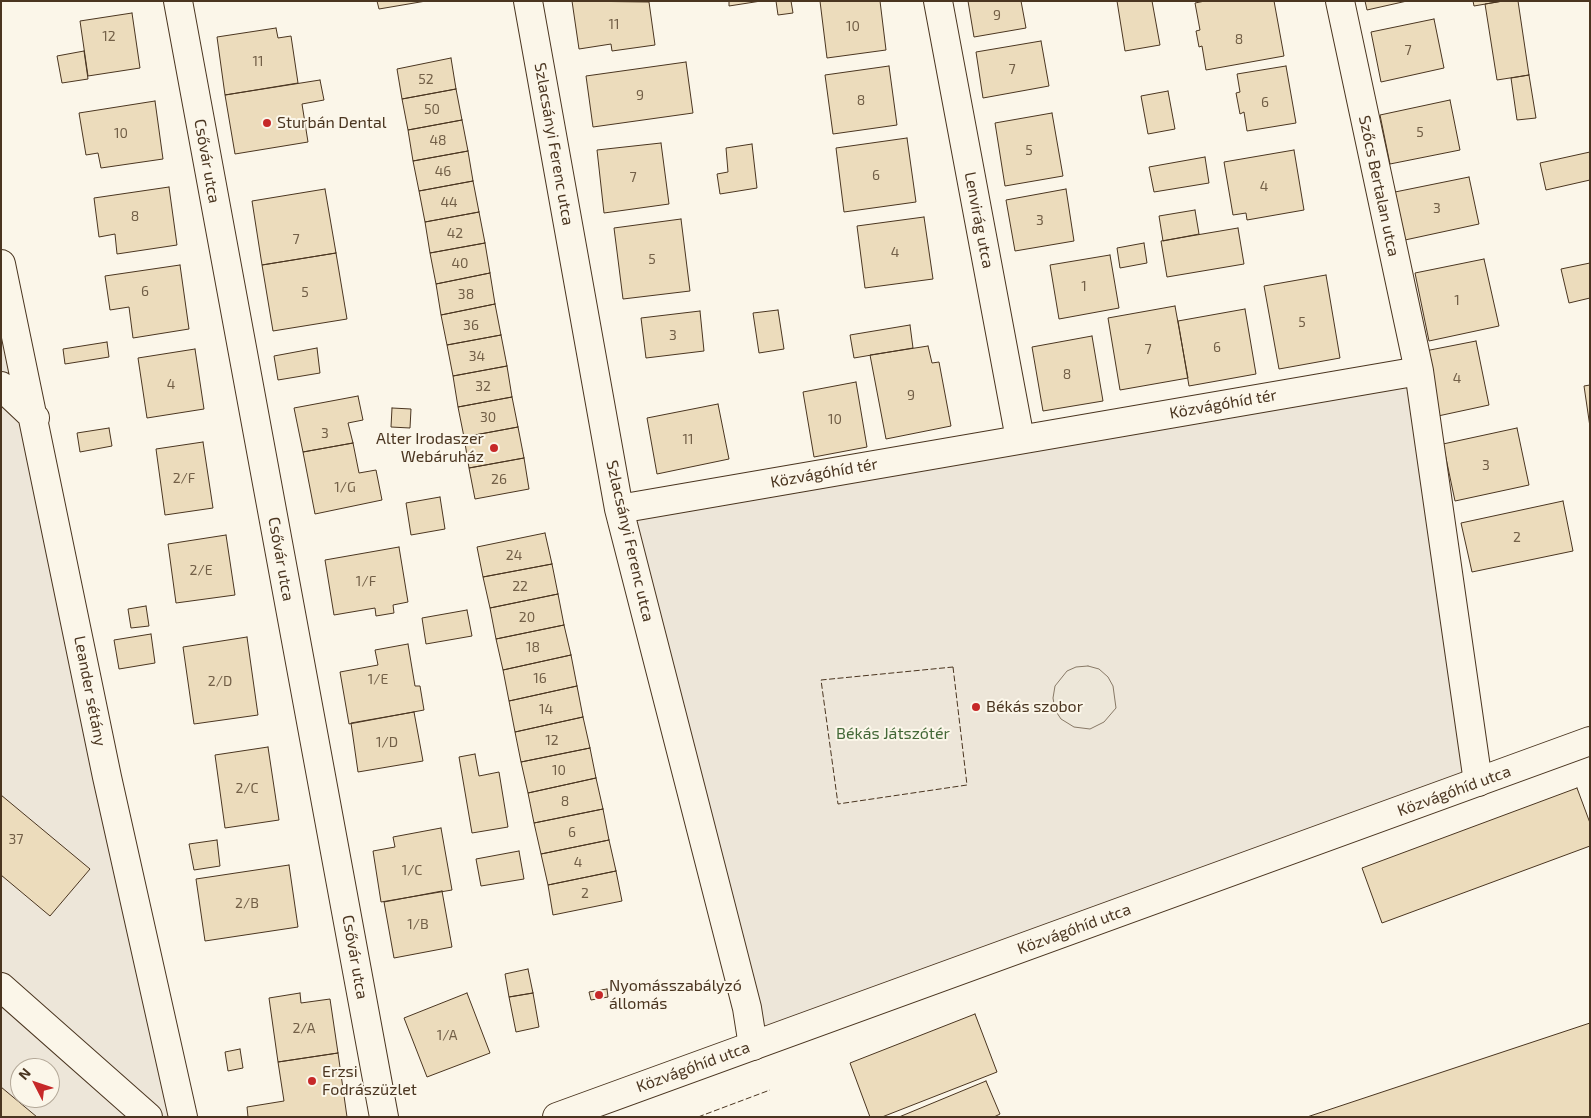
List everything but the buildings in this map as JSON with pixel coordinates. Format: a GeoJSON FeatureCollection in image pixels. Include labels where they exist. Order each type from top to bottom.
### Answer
{"type":"FeatureCollection","features":[{"type":"Feature","properties":{"kind":"street","name":"Csővár utca"},"geometry":{"type":"LineString","coordinates":[[178,1],[384,1117]]}},
{"type":"Feature","properties":{"kind":"street","name":"Szlacsányi Ferenc utca"},"geometry":{"type":"LineString","coordinates":[[528,1],[619,509],[744,998],[753,1046]]}},
{"type":"Feature","properties":{"kind":"street","name":"Lenvirág utca"},"geometry":{"type":"LineString","coordinates":[[938,1],[1020,439]]}},
{"type":"Feature","properties":{"kind":"street","name":"Szőcs Bertalan utca"},"geometry":{"type":"LineString","coordinates":[[1340,1],[1419,372]]}},
{"type":"Feature","properties":{"kind":"street","name":"Leander sétány"},"geometry":{"type":"LineString","coordinates":[[1,264],[35,418],[107,777],[183,1117]]}},
{"type":"Feature","properties":{"kind":"street","name":"Közvágóhíd tér"},"geometry":{"type":"LineString","coordinates":[[619,509],[1419,372]]}},
{"type":"Feature","properties":{"kind":"street"},"geometry":{"type":"LineString","coordinates":[[1419,372],[1478,782]]}},
{"type":"Feature","properties":{"kind":"street"},"geometry":{"type":"LineString","coordinates":[[1,386],[35,418]]}},
{"type":"Feature","properties":{"kind":"street","name":"Közvágóhíd utca"},"geometry":{"type":"LineString","coordinates":[[557,1117],[1590,742]]}},
{"type":"Feature","properties":{"kind":"street"},"geometry":{"type":"LineString","coordinates":[[1,987],[148,1117]]}},
{"type":"Feature","properties":{"kind":"green space"},"geometry":{"type":"Polygon","coordinates":[[[1,293],[173,1117],[1,1117],[1,293]]]}},
{"type":"Feature","properties":{"kind":"green space","name":"Békás Játszótér"},"geometry":{"type":"Polygon","coordinates":[[[1419,371],[1478,782],[753,1046],[619,509],[1419,371]]]}},
{"type":"Feature","properties":{"kind":"shaded area"},"geometry":{"type":"Polygon","coordinates":[[[1088,666],[1099,669],[1108,677],[1113,686],[1116,708],[1104,722],[1090,729],[1074,727],[1061,719],[1055,710],[1053,698],[1055,686],[1067,671],[1076,667],[1088,666]]]}},
{"type":"Feature","properties":{"kind":"fence"},"geometry":{"type":"LineString","coordinates":[[953,667],[967,785],[838,804],[821,680],[953,667]]}},
{"type":"Feature","properties":{"kind":"fence"},"geometry":{"type":"LineString","coordinates":[[698,1117],[770,1090]]}},
{"type":"Feature","properties":{"kind":"place","name":"Sturbán Dental"},"geometry":{"type":"Point","coordinates":[267,123]}},
{"type":"Feature","properties":{"kind":"place","name":"Alter Irodaszer Webáruház"},"geometry":{"type":"Point","coordinates":[494,448]}},
{"type":"Feature","properties":{"kind":"place","name":"Békás szobor"},"geometry":{"type":"Point","coordinates":[976,707]}},
{"type":"Feature","properties":{"kind":"place","name":"Nyomásszabályzó állomás"},"geometry":{"type":"Point","coordinates":[599,995]}},
{"type":"Feature","properties":{"kind":"place","name":"Erzsi Fodrászüzlet"},"geometry":{"type":"Point","coordinates":[312,1081]}}]}
